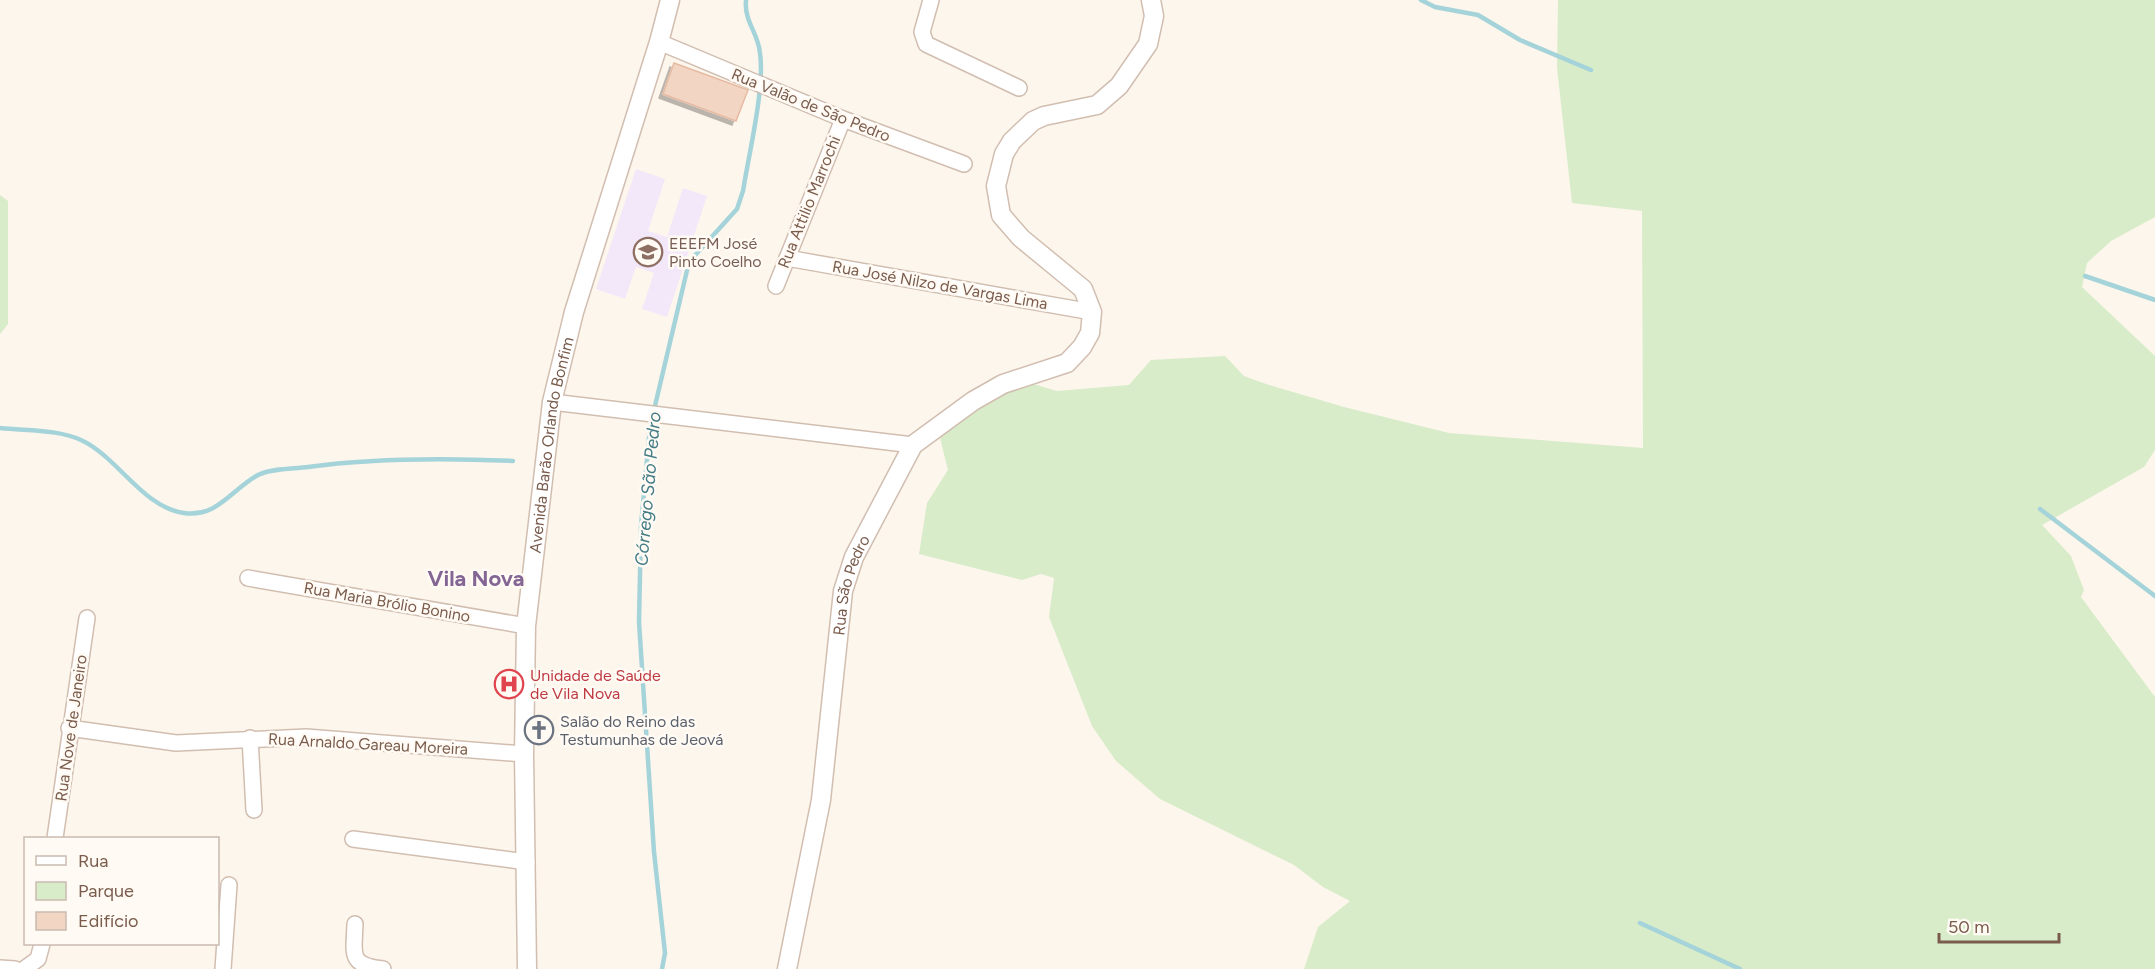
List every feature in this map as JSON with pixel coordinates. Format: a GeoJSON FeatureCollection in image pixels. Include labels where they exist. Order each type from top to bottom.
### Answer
{"type":"FeatureCollection","features":[{"type":"Feature","properties":{"kind":"street","name":"Avenida Barão Orlando Bonfim"},"geometry":{"type":"LineString","coordinates":[[527,969],[524,754],[526,626],[552,402],[574,312],[660,42],[670,0]]}},
{"type":"Feature","properties":{"kind":"street"},"geometry":{"type":"LineString","coordinates":[[931,0],[922,32],[930,48],[1019,88]]}},
{"type":"Feature","properties":{"kind":"street"},"geometry":{"type":"LineString","coordinates":[[1092,312],[1083,289],[1010,227],[1001,215],[996,186],[1004,154],[1023,129],[1044,116],[1097,105],[1119,86],[1149,44],[1154,16],[1150,0]]}},
{"type":"Feature","properties":{"kind":"street","name":"Rua Valão de São Pedro"},"geometry":{"type":"LineString","coordinates":[[660,42],[843,119],[964,164]]}},
{"type":"Feature","properties":{"kind":"street","name":"Rua Attilio Marrochi"},"geometry":{"type":"LineString","coordinates":[[776,286],[843,119]]}},
{"type":"Feature","properties":{"kind":"street","name":"Rua José Nilzo de Vargas Lima"},"geometry":{"type":"LineString","coordinates":[[787,258],[1092,312]]}},
{"type":"Feature","properties":{"kind":"street","name":"Rua São Pedro"},"geometry":{"type":"LineString","coordinates":[[787,969],[821,800],[843,591],[854,557],[894,475],[913,445],[972,401],[1003,384],[1067,363],[1087,340],[1092,323],[1092,312]]}},
{"type":"Feature","properties":{"kind":"street"},"geometry":{"type":"LineString","coordinates":[[552,402],[913,445]]}},
{"type":"Feature","properties":{"kind":"street","name":"Rua Maria Brólio Bonino"},"geometry":{"type":"LineString","coordinates":[[248,578],[526,626]]}},
{"type":"Feature","properties":{"kind":"street","name":"Rua Nove de Janeiro"},"geometry":{"type":"LineString","coordinates":[[56,837],[69,728],[87,618]]}},
{"type":"Feature","properties":{"kind":"street","name":"Rua Arnaldo Gareau Moreira"},"geometry":{"type":"LineString","coordinates":[[69,728],[176,743],[306,736],[524,754]]}},
{"type":"Feature","properties":{"kind":"street"},"geometry":{"type":"LineString","coordinates":[[250,738],[254,810]]}},
{"type":"Feature","properties":{"kind":"street"},"geometry":{"type":"LineString","coordinates":[[353,839],[527,862]]}},
{"type":"Feature","properties":{"kind":"street"},"geometry":{"type":"LineString","coordinates":[[223,969],[229,885]]}},
{"type":"Feature","properties":{"kind":"street"},"geometry":{"type":"LineString","coordinates":[[355,924],[354,956],[357,961],[367,967],[383,969]]}},
{"type":"Feature","properties":{"kind":"street"},"geometry":{"type":"LineString","coordinates":[[24,969],[38,959],[42,945]]}},
{"type":"Feature","properties":{"kind":"street"},"geometry":{"type":"LineString","coordinates":[[0,968],[15,969]]}},
{"type":"Feature","properties":{"kind":"shaded area","name":"EEEFM José Pinto Coelho"},"geometry":{"type":"Polygon","coordinates":[[[636,169],[665,179],[648,231],[667,237],[683,188],[707,196],[667,317],[642,309],[654,273],[636,267],[625,299],[596,289],[636,169]]]}},
{"type":"Feature","properties":{"kind":"green space"},"geometry":{"type":"Polygon","coordinates":[[[1558,0],[2155,0],[2155,217],[2111,241],[2087,263],[2082,287],[2155,356],[2155,450],[2144,467],[2042,525],[2071,556],[2084,590],[2081,597],[2155,697],[2155,969],[1304,969],[1318,927],[1350,901],[1323,887],[1294,865],[1160,799],[1116,761],[1092,726],[1049,617],[1054,578],[1041,574],[1022,580],[919,554],[927,503],[948,470],[938,430],[1020,380],[1057,391],[1129,385],[1151,360],[1225,356],[1244,376],[1266,384],[1344,407],[1449,433],[1643,448],[1642,211],[1572,203],[1557,68],[1558,0]]]}},
{"type":"Feature","properties":{"kind":"green space"},"geometry":{"type":"Polygon","coordinates":[[[0,195],[8,201],[8,324],[0,334],[0,195]]]}},
{"type":"Feature","properties":{"kind":"building"},"geometry":{"type":"Polygon","coordinates":[[[674,63],[748,90],[736,121],[663,94],[674,63]]]}},
{"type":"Feature","properties":{"kind":"waterway","name":"Córrego São Pedro"},"geometry":{"type":"LineString","coordinates":[[662,969],[665,953],[654,852],[639,622],[641,526],[650,427],[689,262],[737,209],[743,191],[756,121],[761,67],[759,46],[747,15],[746,0]]}},
{"type":"Feature","properties":{"kind":"waterway"},"geometry":{"type":"LineString","coordinates":[[1421,0],[1435,7],[1478,15],[1520,40],[1591,70]]}},
{"type":"Feature","properties":{"kind":"waterway"},"geometry":{"type":"LineString","coordinates":[[2085,276],[2155,300]]}},
{"type":"Feature","properties":{"kind":"waterway"},"geometry":{"type":"LineString","coordinates":[[0,428],[52,432],[81,440],[107,458],[155,501],[169,509],[184,513],[196,513],[215,507],[258,475],[276,470],[384,460],[513,461]]}},
{"type":"Feature","properties":{"kind":"waterway"},"geometry":{"type":"LineString","coordinates":[[2040,509],[2155,596]]}},
{"type":"Feature","properties":{"kind":"waterway"},"geometry":{"type":"LineString","coordinates":[[1640,923],[1740,969]]}},
{"type":"Feature","properties":{"kind":"place","name":"EEEFM José Pinto Coelho"},"geometry":{"type":"Point","coordinates":[648,252]}},
{"type":"Feature","properties":{"kind":"place","name":"Unidade de Saúde de Vila Nova"},"geometry":{"type":"Point","coordinates":[509,684]}},
{"type":"Feature","properties":{"kind":"place","name":"Salão do Reino das Testumunhas de Jeová"},"geometry":{"type":"Point","coordinates":[539,730]}},
{"type":"Feature","properties":{"kind":"district","name":"Vila Nova"},"geometry":{"type":"Point","coordinates":[476,578]}}]}
